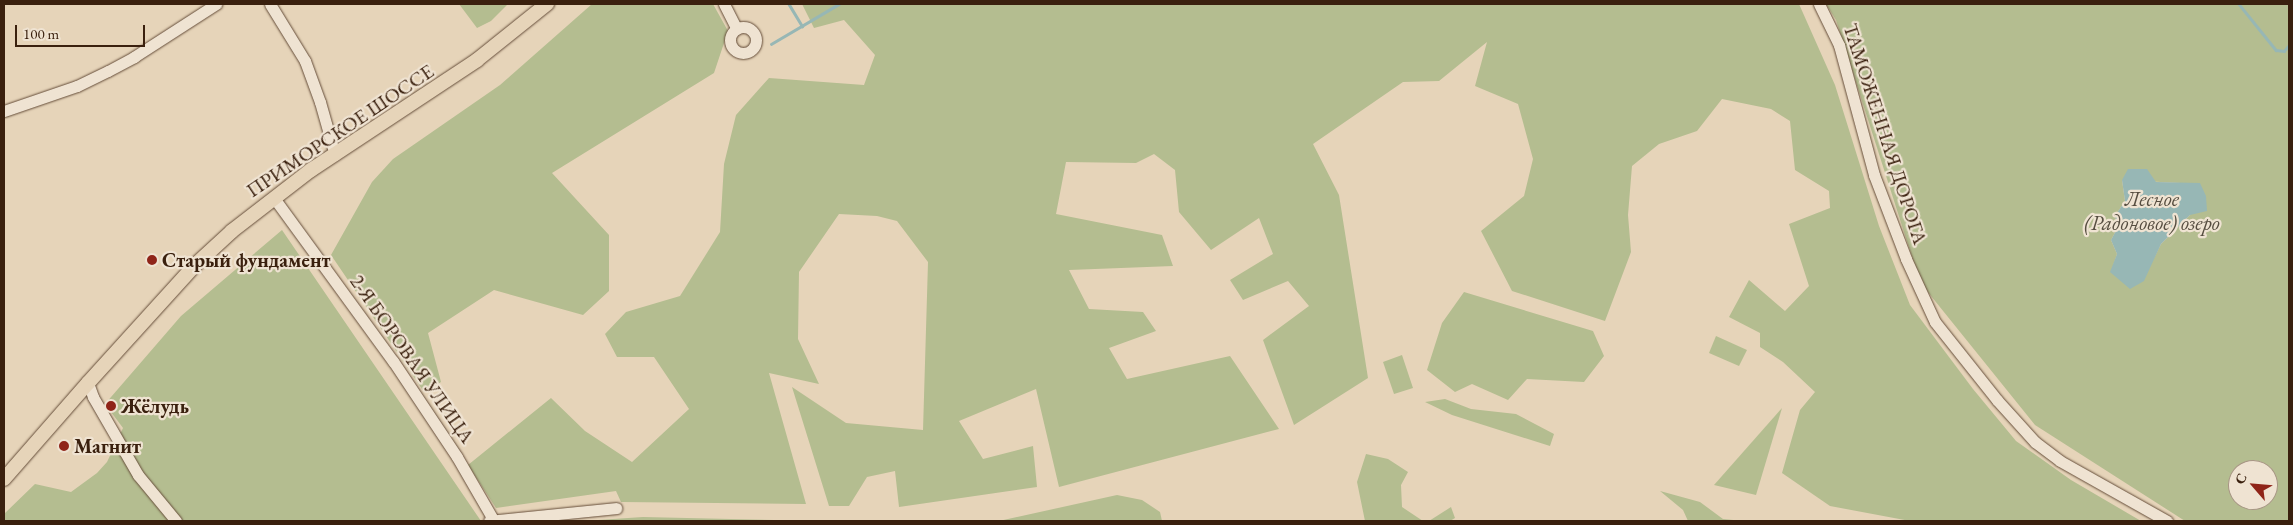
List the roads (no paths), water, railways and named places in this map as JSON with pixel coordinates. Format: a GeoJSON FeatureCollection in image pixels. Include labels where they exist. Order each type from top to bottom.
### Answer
{"type":"FeatureCollection","features":[{"type":"Feature","properties":{"kind":"main road","name":"ПРИМОРСКОЕ ШОССЕ"},"geometry":{"type":"LineString","coordinates":[[4,479],[88,382],[193,267],[232,231],[311,170],[477,60],[547,4]]}},
{"type":"Feature","properties":{"kind":"street"},"geometry":{"type":"LineString","coordinates":[[4,111],[78,86],[108,71],[134,57],[216,4]]}},
{"type":"Feature","properties":{"kind":"street"},"geometry":{"type":"LineString","coordinates":[[270,4],[305,61],[320,102],[335,155]]}},
{"type":"Feature","properties":{"kind":"street"},"geometry":{"type":"LineString","coordinates":[[724,4],[736,29]]}},
{"type":"Feature","properties":{"kind":"street","name":"ТАМОЖЕННАЯ ДОРОГА"},"geometry":{"type":"LineString","coordinates":[[1819,4],[1839,45],[1874,175],[1906,259],[1935,322],[1997,400],[2035,442],[2060,461],[2167,521]]}},
{"type":"Feature","properties":{"kind":"street","name":"2-Я БОРОВАЯ УЛИЦА"},"geometry":{"type":"LineString","coordinates":[[274,198],[393,361],[457,457],[494,521]]}},
{"type":"Feature","properties":{"kind":"street"},"geometry":{"type":"LineString","coordinates":[[88,382],[93,397],[138,475],[176,521]]}},
{"type":"Feature","properties":{"kind":"street"},"geometry":{"type":"LineString","coordinates":[[489,521],[616,508]]}},
{"type":"Feature","properties":{"kind":"water","name":"Лесное (Радоновое) озеро"},"geometry":{"type":"Polygon","coordinates":[[[2128,169],[2147,169],[2156,182],[2200,183],[2206,196],[2207,211],[2190,215],[2161,244],[2144,281],[2130,289],[2110,272],[2117,254],[2111,240],[2118,227],[2115,216],[2125,201],[2122,180],[2128,169]]]}},
{"type":"Feature","properties":{"kind":"waterway"},"geometry":{"type":"LineString","coordinates":[[789,4],[802,26]]}},
{"type":"Feature","properties":{"kind":"waterway"},"geometry":{"type":"LineString","coordinates":[[771,44],[839,4]]}},
{"type":"Feature","properties":{"kind":"waterway"},"geometry":{"type":"LineString","coordinates":[[1235,4],[1243,4]]}},
{"type":"Feature","properties":{"kind":"waterway"},"geometry":{"type":"LineString","coordinates":[[2239,4],[2276,50],[2284,51],[2289,45]]}},
{"type":"Feature","properties":{"kind":"place","name":"Старый фундамент"},"geometry":{"type":"Point","coordinates":[152,260]}},
{"type":"Feature","properties":{"kind":"place","name":"Жёлудь"},"geometry":{"type":"Point","coordinates":[111,406]}},
{"type":"Feature","properties":{"kind":"place","name":"Магнит"},"geometry":{"type":"Point","coordinates":[64,446]}}]}
